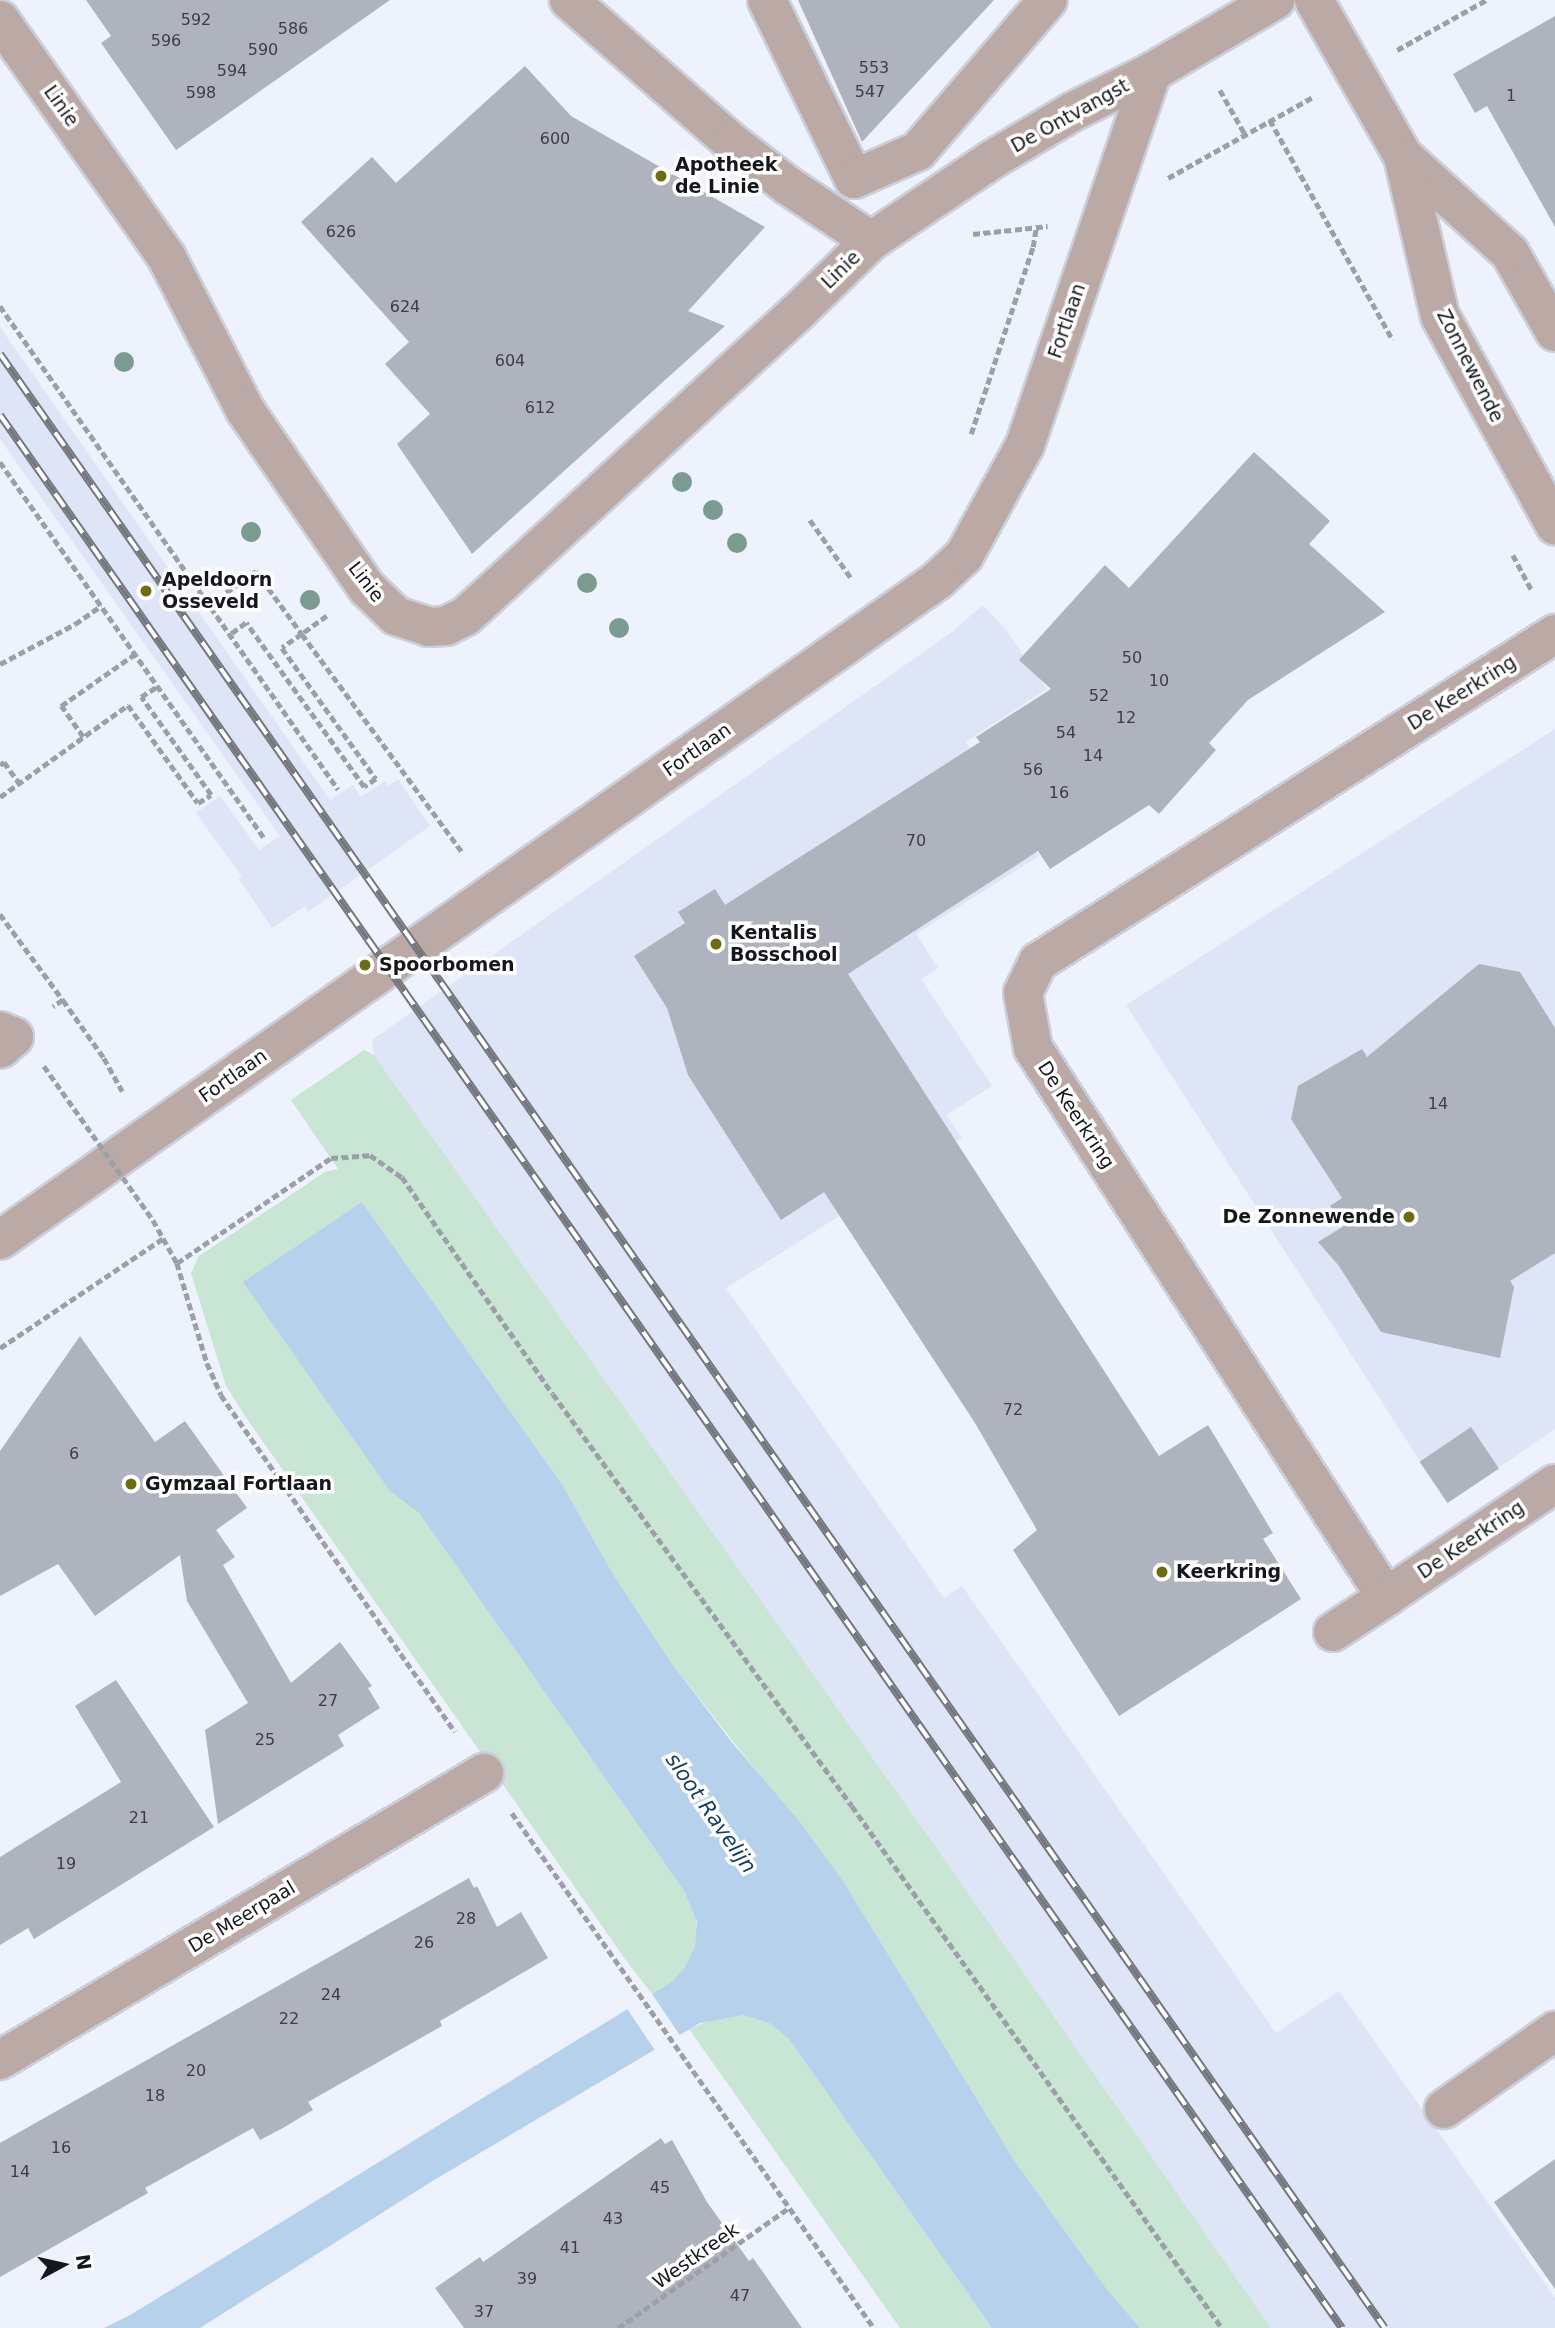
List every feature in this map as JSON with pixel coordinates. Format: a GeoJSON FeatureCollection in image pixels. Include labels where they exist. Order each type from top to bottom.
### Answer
{"type":"FeatureCollection","features":[{"type":"Feature","properties":{"kind":"street","name":"Linie"},"geometry":{"type":"LineString","coordinates":[[569,0],[730,141],[787,185],[871,241]]}},
{"type":"Feature","properties":{"kind":"street","name":"Linie"},"geometry":{"type":"LineString","coordinates":[[767,0],[853,179],[871,241]]}},
{"type":"Feature","properties":{"kind":"street"},"geometry":{"type":"LineString","coordinates":[[853,179],[918,151],[1048,0]]}},
{"type":"Feature","properties":{"kind":"street","name":"De Ontvangst"},"geometry":{"type":"LineString","coordinates":[[871,241],[993,159],[1072,112],[1152,72],[1275,0]]}},
{"type":"Feature","properties":{"kind":"street","name":"Zonnewende"},"geometry":{"type":"LineString","coordinates":[[1314,0],[1403,156],[1440,316],[1555,526]]}},
{"type":"Feature","properties":{"kind":"street","name":"Linie"},"geometry":{"type":"LineString","coordinates":[[0,20],[167,258],[245,410],[260,433],[367,589],[396,616],[411,623],[429,627],[446,626],[466,616],[787,322],[871,241]]}},
{"type":"Feature","properties":{"kind":"street","name":"Fortlaan"},"geometry":{"type":"LineString","coordinates":[[0,1240],[926,588],[964,556],[1025,445],[1152,72]]}},
{"type":"Feature","properties":{"kind":"street","name":"Zonnewende"},"geometry":{"type":"LineString","coordinates":[[1403,156],[1510,253],[1555,332]]}},
{"type":"Feature","properties":{"kind":"street","name":"De Keerkring"},"geometry":{"type":"LineString","coordinates":[[1386,1597],[1033,1048],[1023,993],[1038,962],[1555,634]]}},
{"type":"Feature","properties":{"kind":"street","name":"De Keerkring"},"geometry":{"type":"LineString","coordinates":[[1333,1632],[1555,1484]]}},
{"type":"Feature","properties":{"kind":"street","name":"De Meerpaal"},"geometry":{"type":"LineString","coordinates":[[0,2060],[484,1773]]}},
{"type":"Feature","properties":{"kind":"street"},"geometry":{"type":"LineString","coordinates":[[1444,2109],[1555,2031]]}},
{"type":"Feature","properties":{"kind":"path"},"geometry":{"type":"LineString","coordinates":[[1357,72],[1486,0]]}},
{"type":"Feature","properties":{"kind":"path"},"geometry":{"type":"LineString","coordinates":[[970,436],[1033,247],[1036,229]]}},
{"type":"Feature","properties":{"kind":"path"},"geometry":{"type":"LineString","coordinates":[[0,306],[338,789]]}},
{"type":"Feature","properties":{"kind":"path"},"geometry":{"type":"LineString","coordinates":[[0,462],[264,838]]}},
{"type":"Feature","properties":{"kind":"path"},"geometry":{"type":"LineString","coordinates":[[810,520],[852,579]]}},
{"type":"Feature","properties":{"kind":"path"},"geometry":{"type":"LineString","coordinates":[[209,605],[256,571],[463,853],[474,845]]}},
{"type":"Feature","properties":{"kind":"path"},"geometry":{"type":"LineString","coordinates":[[841,586],[862,571]]}},
{"type":"Feature","properties":{"kind":"path"},"geometry":{"type":"LineString","coordinates":[[0,664],[75,624],[101,606]]}},
{"type":"Feature","properties":{"kind":"path"},"geometry":{"type":"LineString","coordinates":[[230,635],[246,623],[364,787],[376,779],[282,648],[302,634]]}},
{"type":"Feature","properties":{"kind":"path"},"geometry":{"type":"LineString","coordinates":[[83,737],[61,706],[135,654]]}},
{"type":"Feature","properties":{"kind":"path"},"geometry":{"type":"LineString","coordinates":[[0,797],[128,705],[198,803],[211,795],[141,697],[158,685]]}},
{"type":"Feature","properties":{"kind":"path"},"geometry":{"type":"LineString","coordinates":[[0,765],[4,762],[19,783]]}},
{"type":"Feature","properties":{"kind":"path"},"geometry":{"type":"LineString","coordinates":[[0,914],[104,1058],[122,1091]]}},
{"type":"Feature","properties":{"kind":"path"},"geometry":{"type":"LineString","coordinates":[[4,1034],[63,1000]]}},
{"type":"Feature","properties":{"kind":"path"},"geometry":{"type":"LineString","coordinates":[[44,1066],[164,1238],[177,1263],[207,1363],[226,1403],[874,2328]]}},
{"type":"Feature","properties":{"kind":"path"},"geometry":{"type":"LineString","coordinates":[[177,1263],[331,1158],[370,1155],[402,1177],[553,1394],[852,1806],[1222,2328]]}},
{"type":"Feature","properties":{"kind":"path"},"geometry":{"type":"LineString","coordinates":[[0,1348],[164,1238]]}},
{"type":"Feature","properties":{"kind":"path","name":"Westkreek"},"geometry":{"type":"LineString","coordinates":[[618,2328],[789,2208]]}},
{"type":"Feature","properties":{"kind":"shaded area"},"geometry":{"type":"Polygon","coordinates":[[[0,327],[330,800],[353,785],[361,797],[385,781],[388,786],[398,779],[430,826],[308,912],[305,906],[272,928],[239,879],[242,877],[196,813],[220,796],[259,850],[280,836],[0,439],[0,327]]]}},
{"type":"Feature","properties":{"kind":"shaded area"},"geometry":{"type":"Polygon","coordinates":[[[983,605],[1004,627],[1047,689],[966,742],[1039,856],[916,934],[938,968],[921,979],[992,1086],[946,1115],[962,1138],[726,1288],[944,1598],[962,1586],[1276,2033],[1339,1991],[1555,2298],[1555,2328],[1271,2328],[945,1860],[374,1055],[372,1040],[952,632],[983,605]]]}},
{"type":"Feature","properties":{"kind":"shaded area","name":"De Zonnewende"},"geometry":{"type":"Polygon","coordinates":[[[1555,729],[1555,1429],[1447,1503],[1126,1005],[1555,729]]]}},
{"type":"Feature","properties":{"kind":"green space"},"geometry":{"type":"Polygon","coordinates":[[[364,1050],[374,1055],[945,1860],[1271,2328],[1140,2328],[1106,2288],[1016,2163],[845,1884],[670,1661],[613,1574],[563,1486],[362,1202],[401,1499],[419,1513],[685,1892],[695,1911],[695,1946],[685,1967],[673,1981],[652,1994],[630,1966],[245,1416],[226,1386],[191,1273],[199,1256],[325,1172],[338,1169],[291,1100],[364,1050]]]}},
{"type":"Feature","properties":{"kind":"green space"},"geometry":{"type":"Polygon","coordinates":[[[743,2015],[769,2023],[789,2039],[992,2328],[900,2328],[689,2029],[716,2018],[743,2015]]]}},
{"type":"Feature","properties":{"kind":"water","name":"sloot Ravelijn"},"geometry":{"type":"Polygon","coordinates":[[[362,1202],[563,1486],[613,1574],[670,1661],[730,1740],[799,1821],[845,1884],[1016,2163],[1106,2288],[1140,2328],[992,2328],[789,2039],[769,2023],[743,2015],[700,2023],[434,2180],[200,2328],[104,2328],[132,2314],[673,1981],[685,1967],[695,1946],[697,1922],[685,1892],[419,1513],[390,1491],[243,1282],[362,1202]]]}},
{"type":"Feature","properties":{"kind":"pier"},"geometry":{"type":"Polygon","coordinates":[[[650,1991],[682,2038],[658,2054],[626,2007],[650,1991]]]}},
{"type":"Feature","properties":{"kind":"building"},"geometry":{"type":"Polygon","coordinates":[[[86,0],[390,0],[176,150],[101,43],[111,36],[86,0]]]}},
{"type":"Feature","properties":{"kind":"building"},"geometry":{"type":"Polygon","coordinates":[[[798,0],[994,0],[862,142],[798,0]]]}},
{"type":"Feature","properties":{"kind":"building"},"geometry":{"type":"Polygon","coordinates":[[[1555,16],[1555,227],[1487,106],[1475,113],[1453,74],[1555,16]]]}},
{"type":"Feature","properties":{"kind":"building"},"geometry":{"type":"Polygon","coordinates":[[[525,66],[571,116],[765,227],[688,311],[725,326],[472,554],[397,444],[430,414],[385,364],[409,342],[301,222],[372,157],[396,183],[525,66]]]}},
{"type":"Feature","properties":{"kind":"building"},"geometry":{"type":"Polygon","coordinates":[[[1254,452],[1330,521],[1309,544],[1385,612],[1248,700],[1209,743],[1216,750],[1159,814],[1149,805],[1050,869],[1038,851],[848,974],[1159,1456],[1208,1425],[1273,1533],[1263,1539],[1301,1599],[1119,1716],[1013,1550],[1037,1530],[975,1423],[824,1192],[781,1220],[688,1075],[667,1008],[634,956],[685,923],[678,912],[715,889],[725,905],[980,742],[976,737],[1051,689],[1019,660],[1105,565],[1129,588],[1254,452]]]}},
{"type":"Feature","properties":{"kind":"building"},"geometry":{"type":"Polygon","coordinates":[[[1479,964],[1520,972],[1555,1028],[1555,1253],[1510,1281],[1514,1287],[1500,1358],[1381,1332],[1339,1266],[1318,1242],[1344,1226],[1330,1206],[1342,1198],[1291,1119],[1298,1086],[1362,1049],[1367,1057],[1479,964]]]}},
{"type":"Feature","properties":{"kind":"building"},"geometry":{"type":"Polygon","coordinates":[[[80,1336],[155,1442],[185,1421],[247,1508],[216,1530],[235,1557],[223,1565],[291,1683],[340,1642],[372,1686],[368,1688],[380,1708],[338,1735],[344,1746],[218,1824],[205,1730],[248,1703],[187,1601],[180,1555],[95,1616],[58,1564],[0,1596],[0,1451],[80,1336]]]}},
{"type":"Feature","properties":{"kind":"building"},"geometry":{"type":"Polygon","coordinates":[[[1471,1427],[1499,1468],[1448,1503],[1420,1462],[1471,1427]]]}},
{"type":"Feature","properties":{"kind":"building"},"geometry":{"type":"Polygon","coordinates":[[[116,1680],[214,1827],[34,1939],[28,1928],[0,1945],[0,1857],[121,1782],[75,1706],[116,1680]]]}},
{"type":"Feature","properties":{"kind":"building"},"geometry":{"type":"Polygon","coordinates":[[[469,1878],[474,1888],[477,1886],[497,1927],[521,1912],[548,1958],[440,2021],[442,2026],[308,2102],[313,2110],[281,2129],[260,2140],[253,2128],[145,2188],[148,2193],[0,2277],[0,2143],[469,1878]]]}},
{"type":"Feature","properties":{"kind":"building"},"geometry":{"type":"Polygon","coordinates":[[[661,2138],[665,2144],[672,2140],[707,2202],[749,2261],[753,2258],[802,2328],[464,2328],[435,2288],[480,2257],[483,2262],[661,2138]]]}},
{"type":"Feature","properties":{"kind":"building"},"geometry":{"type":"Polygon","coordinates":[[[1555,2159],[1555,2289],[1494,2202],[1555,2159]]]}},
{"type":"Feature","properties":{"kind":"railway"},"geometry":{"type":"LineString","coordinates":[[0,354],[1385,2328]]}},
{"type":"Feature","properties":{"kind":"railway"},"geometry":{"type":"LineString","coordinates":[[0,415],[1342,2328]]}},
{"type":"Feature","properties":{"kind":"place","name":"Apotheek de Linie"},"geometry":{"type":"Point","coordinates":[661,176]}},
{"type":"Feature","properties":{"kind":"place","name":"Apeldoorn Osseveld"},"geometry":{"type":"Point","coordinates":[146,591]}},
{"type":"Feature","properties":{"kind":"place","name":"Kentalis Bosschool"},"geometry":{"type":"Point","coordinates":[716,944]}},
{"type":"Feature","properties":{"kind":"place","name":"Spoorbomen"},"geometry":{"type":"Point","coordinates":[365,965]}},
{"type":"Feature","properties":{"kind":"place","name":"De Zonnewende"},"geometry":{"type":"Point","coordinates":[1409,1217]}},
{"type":"Feature","properties":{"kind":"place","name":"Gymzaal Fortlaan"},"geometry":{"type":"Point","coordinates":[131,1484]}},
{"type":"Feature","properties":{"kind":"place","name":"Keerkring"},"geometry":{"type":"Point","coordinates":[1162,1572]}}]}
